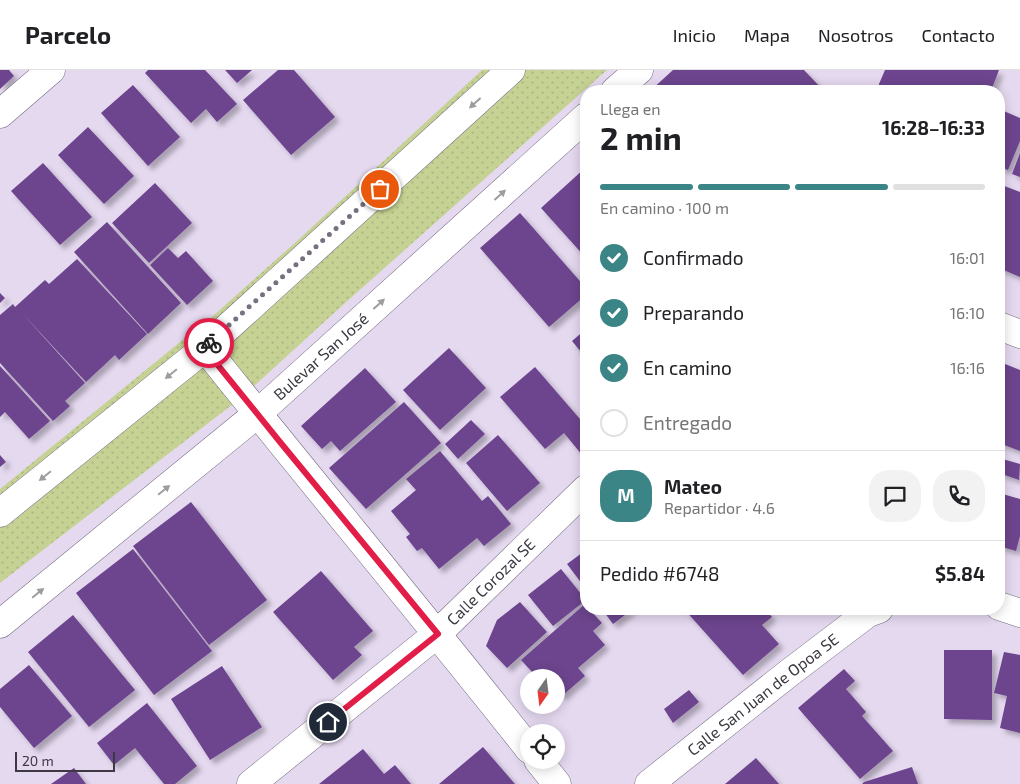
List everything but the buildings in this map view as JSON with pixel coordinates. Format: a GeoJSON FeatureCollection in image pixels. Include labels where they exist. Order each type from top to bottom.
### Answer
{"type":"FeatureCollection","features":[{"type":"Feature","properties":{"kind":"street"},"geometry":{"type":"LineString","coordinates":[[0,114],[51,70]]}},
{"type":"Feature","properties":{"kind":"street"},"geometry":{"type":"LineString","coordinates":[[0,512],[204,348],[511,70]]}},
{"type":"Feature","properties":{"kind":"street"},"geometry":{"type":"LineString","coordinates":[[622,85],[639,70]]}},
{"type":"Feature","properties":{"kind":"street","name":"Bulevar San José"},"geometry":{"type":"LineString","coordinates":[[0,624],[257,414],[580,122]]}},
{"type":"Feature","properties":{"kind":"street"},"geometry":{"type":"LineString","coordinates":[[1005,328],[1020,334]]}},
{"type":"Feature","properties":{"kind":"street"},"geometry":{"type":"LineString","coordinates":[[204,348],[438,634],[520,738]]}},
{"type":"Feature","properties":{"kind":"street","name":"Calle Corozal SE"},"geometry":{"type":"LineString","coordinates":[[251,784],[438,634],[580,495]]}},
{"type":"Feature","properties":{"kind":"street"},"geometry":{"type":"LineString","coordinates":[[1005,608],[1020,613]]}},
{"type":"Feature","properties":{"kind":"street","name":"Calle San Juan de Opoa SE"},"geometry":{"type":"LineString","coordinates":[[649,784],[865,615]]}},
{"type":"Feature","properties":{"kind":"street"},"geometry":{"type":"LineString","coordinates":[[545,769],[557,784]]}},
{"type":"Feature","properties":{"kind":"green space"},"geometry":{"type":"Polygon","coordinates":[[[482,70],[607,70],[590,85],[580,85],[580,94],[242,397],[195,332],[297,241],[482,70]]]}},
{"type":"Feature","properties":{"kind":"green space"},"geometry":{"type":"Polygon","coordinates":[[[191,333],[241,398],[0,583],[0,489],[191,333]]]}},
{"type":"Feature","properties":{"kind":"way so far"},"geometry":{"type":"LineString","coordinates":[[209,343],[380,189]]}},
{"type":"Feature","properties":{"kind":"route"},"geometry":{"type":"LineString","coordinates":[[209,343],[204,348],[438,634],[328,722]]}}]}
